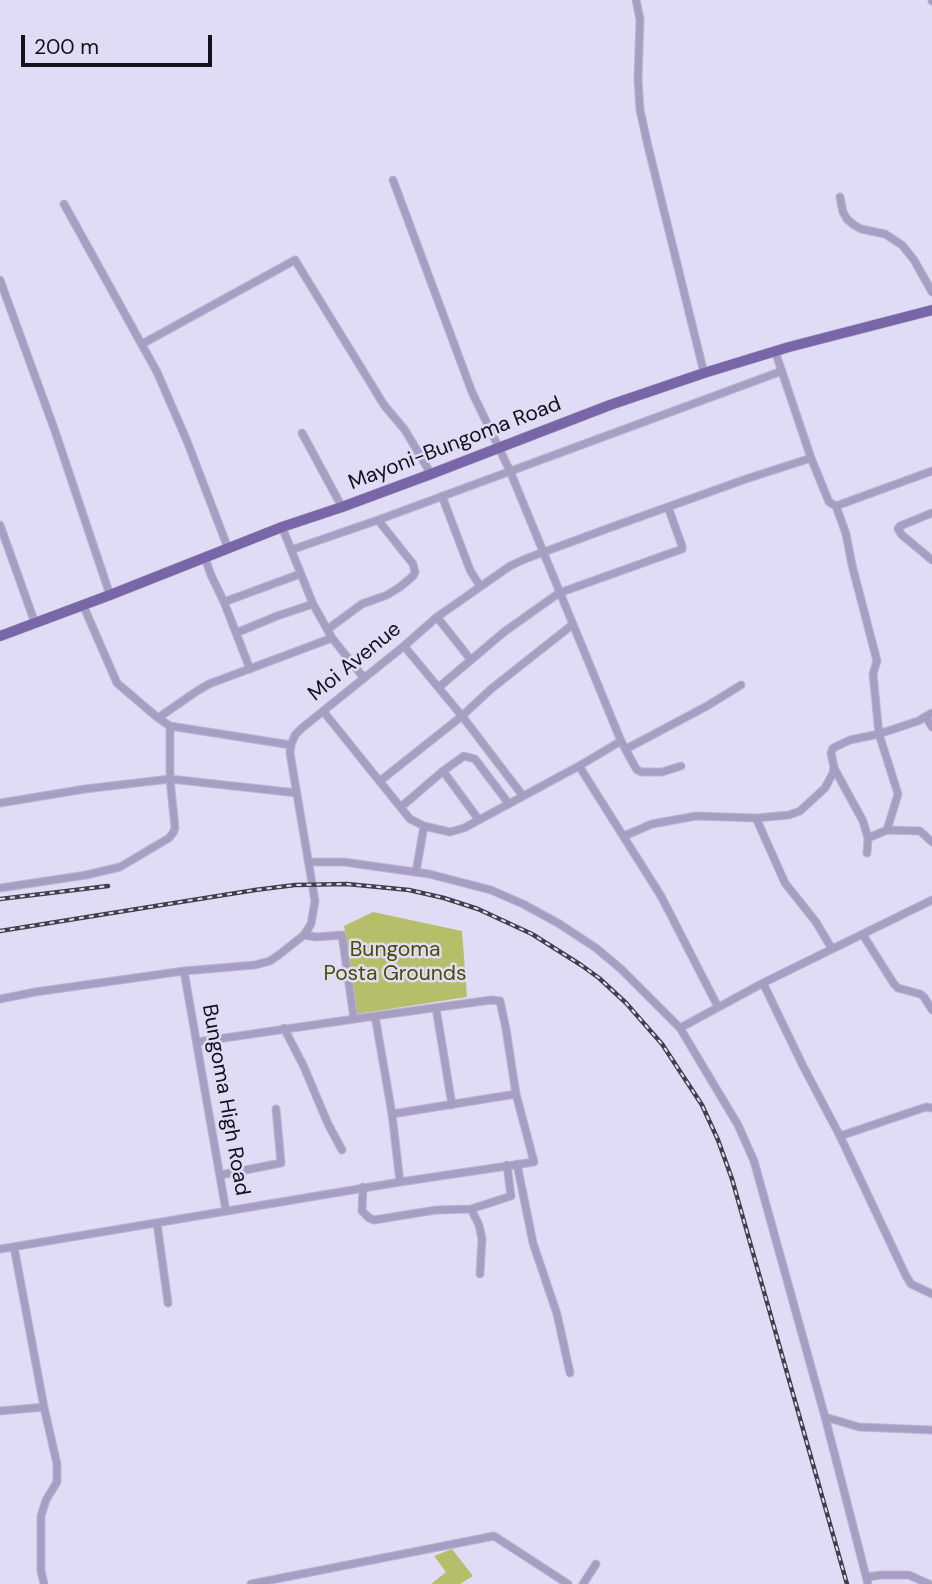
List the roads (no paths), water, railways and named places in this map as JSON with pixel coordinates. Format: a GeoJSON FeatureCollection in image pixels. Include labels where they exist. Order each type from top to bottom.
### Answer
{"type":"FeatureCollection","features":[{"type":"Feature","properties":{"kind":"main road","name":"Mayoni-Bungoma Road"},"geometry":{"type":"LineString","coordinates":[[0,636],[610,405],[775,351],[932,310]]}},
{"type":"Feature","properties":{"kind":"street"},"geometry":{"type":"LineString","coordinates":[[636,0],[640,19],[640,110],[704,373]]}},
{"type":"Feature","properties":{"kind":"street"},"geometry":{"type":"LineString","coordinates":[[393,180],[472,392],[510,471],[621,741],[637,770],[662,772],[681,766]]}},
{"type":"Feature","properties":{"kind":"street"},"geometry":{"type":"LineString","coordinates":[[840,197],[843,212],[854,225],[885,234],[902,246],[914,260],[932,292]]}},
{"type":"Feature","properties":{"kind":"street"},"geometry":{"type":"LineString","coordinates":[[64,204],[157,372],[228,548]]}},
{"type":"Feature","properties":{"kind":"street"},"geometry":{"type":"LineString","coordinates":[[142,344],[295,260],[384,405],[405,430],[431,474]]}},
{"type":"Feature","properties":{"kind":"street"},"geometry":{"type":"LineString","coordinates":[[0,280],[55,431],[110,595]]}},
{"type":"Feature","properties":{"kind":"street"},"geometry":{"type":"LineString","coordinates":[[775,351],[811,458],[829,502],[836,506],[846,534],[877,661],[873,674],[879,734],[898,794],[887,830]]}},
{"type":"Feature","properties":{"kind":"street"},"geometry":{"type":"LineString","coordinates":[[291,550],[782,371]]}},
{"type":"Feature","properties":{"kind":"street"},"geometry":{"type":"LineString","coordinates":[[302,433],[342,508]]}},
{"type":"Feature","properties":{"kind":"street","name":"Moi Avenue"},"geometry":{"type":"LineString","coordinates":[[291,745],[295,735],[323,710],[437,617],[510,566],[746,479],[811,458]]}},
{"type":"Feature","properties":{"kind":"street"},"geometry":{"type":"LineString","coordinates":[[836,506],[932,471]]}},
{"type":"Feature","properties":{"kind":"street"},"geometry":{"type":"LineString","coordinates":[[442,496],[470,570],[480,586]]}},
{"type":"Feature","properties":{"kind":"street"},"geometry":{"type":"LineString","coordinates":[[439,687],[515,624],[559,593],[682,550],[668,507]]}},
{"type":"Feature","properties":{"kind":"street"},"geometry":{"type":"LineString","coordinates":[[932,513],[898,528],[902,536],[932,560]]}},
{"type":"Feature","properties":{"kind":"street"},"geometry":{"type":"LineString","coordinates":[[328,629],[362,604],[400,587],[415,572],[413,564],[378,520]]}},
{"type":"Feature","properties":{"kind":"street"},"geometry":{"type":"LineString","coordinates":[[0,525],[35,624]]}},
{"type":"Feature","properties":{"kind":"street"},"geometry":{"type":"LineString","coordinates":[[282,527],[313,604],[332,638],[364,678]]}},
{"type":"Feature","properties":{"kind":"street"},"geometry":{"type":"LineString","coordinates":[[205,558],[250,668]]}},
{"type":"Feature","properties":{"kind":"street"},"geometry":{"type":"LineString","coordinates":[[224,602],[300,574]]}},
{"type":"Feature","properties":{"kind":"street"},"geometry":{"type":"LineString","coordinates":[[236,633],[313,604]]}},
{"type":"Feature","properties":{"kind":"street"},"geometry":{"type":"LineString","coordinates":[[0,999],[184,971],[255,965],[270,961],[281,954],[304,935],[311,924],[315,901],[290,753],[291,745],[170,726],[158,718],[117,684],[83,605]]}},
{"type":"Feature","properties":{"kind":"street"},"geometry":{"type":"LineString","coordinates":[[437,617],[471,660]]}},
{"type":"Feature","properties":{"kind":"street"},"geometry":{"type":"LineString","coordinates":[[380,781],[572,625]]}},
{"type":"Feature","properties":{"kind":"street"},"geometry":{"type":"LineString","coordinates":[[158,718],[209,684],[332,638]]}},
{"type":"Feature","properties":{"kind":"street"},"geometry":{"type":"LineString","coordinates":[[404,646],[523,796]]}},
{"type":"Feature","properties":{"kind":"street"},"geometry":{"type":"LineString","coordinates":[[626,750],[741,685]]}},
{"type":"Feature","properties":{"kind":"street"},"geometry":{"type":"LineString","coordinates":[[323,710],[410,819],[424,826],[450,832],[464,828],[621,741]]}},
{"type":"Feature","properties":{"kind":"street"},"geometry":{"type":"LineString","coordinates":[[624,836],[652,824],[696,816],[756,818],[789,815],[800,811],[825,788],[834,773],[831,753],[833,748],[929,715],[932,727]]}},
{"type":"Feature","properties":{"kind":"street"},"geometry":{"type":"LineString","coordinates":[[0,888],[120,867],[169,838],[175,828],[170,779],[170,726]]}},
{"type":"Feature","properties":{"kind":"street"},"geometry":{"type":"LineString","coordinates":[[401,807],[464,756],[475,759],[509,804]]}},
{"type":"Feature","properties":{"kind":"street"},"geometry":{"type":"LineString","coordinates":[[579,766],[661,896],[718,1007]]}},
{"type":"Feature","properties":{"kind":"street"},"geometry":{"type":"LineString","coordinates":[[834,767],[863,821],[868,838],[867,853]]}},
{"type":"Feature","properties":{"kind":"street"},"geometry":{"type":"LineString","coordinates":[[443,771],[479,820]]}},
{"type":"Feature","properties":{"kind":"street"},"geometry":{"type":"LineString","coordinates":[[0,803],[170,779],[298,793]]}},
{"type":"Feature","properties":{"kind":"street"},"geometry":{"type":"LineString","coordinates":[[756,818],[785,883],[816,922],[832,949]]}},
{"type":"Feature","properties":{"kind":"street"},"geometry":{"type":"LineString","coordinates":[[416,872],[424,826]]}},
{"type":"Feature","properties":{"kind":"street"},"geometry":{"type":"LineString","coordinates":[[868,838],[887,830],[920,831],[932,842]]}},
{"type":"Feature","properties":{"kind":"street"},"geometry":{"type":"LineString","coordinates":[[310,862],[344,862],[416,872],[491,890],[523,904],[596,948],[621,968],[680,1028],[738,1125],[754,1161],[867,1581],[895,1574],[909,1575],[929,1584]]}},
{"type":"Feature","properties":{"kind":"street"},"geometry":{"type":"LineString","coordinates":[[680,1028],[763,983],[932,900]]}},
{"type":"Feature","properties":{"kind":"street"},"geometry":{"type":"LineString","coordinates":[[304,935],[342,935],[354,1019]]}},
{"type":"Feature","properties":{"kind":"street"},"geometry":{"type":"LineString","coordinates":[[863,935],[894,984],[898,988],[920,994],[932,1010]]}},
{"type":"Feature","properties":{"kind":"street","name":"Bungoma High Road"},"geometry":{"type":"LineString","coordinates":[[0,1249],[226,1211],[184,971]]}},
{"type":"Feature","properties":{"kind":"street"},"geometry":{"type":"LineString","coordinates":[[763,983],[906,1276],[911,1284],[932,1294]]}},
{"type":"Feature","properties":{"kind":"street"},"geometry":{"type":"LineString","coordinates":[[197,1042],[491,1000],[500,1002],[516,1094],[534,1162],[363,1187],[226,1211]]}},
{"type":"Feature","properties":{"kind":"street"},"geometry":{"type":"LineString","coordinates":[[436,1008],[452,1105]]}},
{"type":"Feature","properties":{"kind":"street"},"geometry":{"type":"LineString","coordinates":[[374,1016],[392,1114],[400,1182]]}},
{"type":"Feature","properties":{"kind":"street"},"geometry":{"type":"LineString","coordinates":[[284,1028],[342,1150]]}},
{"type":"Feature","properties":{"kind":"street"},"geometry":{"type":"LineString","coordinates":[[392,1114],[516,1094]]}},
{"type":"Feature","properties":{"kind":"street"},"geometry":{"type":"LineString","coordinates":[[840,1136],[926,1107],[932,1108]]}},
{"type":"Feature","properties":{"kind":"street"},"geometry":{"type":"LineString","coordinates":[[220,1175],[281,1163],[276,1109]]}},
{"type":"Feature","properties":{"kind":"street"},"geometry":{"type":"LineString","coordinates":[[517,1164],[533,1243],[557,1314],[570,1373]]}},
{"type":"Feature","properties":{"kind":"street"},"geometry":{"type":"LineString","coordinates":[[363,1187],[362,1211],[369,1219],[436,1210],[471,1209],[512,1196],[507,1166]]}},
{"type":"Feature","properties":{"kind":"street"},"geometry":{"type":"LineString","coordinates":[[471,1209],[482,1239],[480,1275]]}},
{"type":"Feature","properties":{"kind":"street"},"geometry":{"type":"LineString","coordinates":[[158,1223],[167,1303]]}},
{"type":"Feature","properties":{"kind":"street"},"geometry":{"type":"LineString","coordinates":[[14,1247],[57,1464],[57,1482],[46,1500],[41,1516],[44,1584]]}},
{"type":"Feature","properties":{"kind":"street"},"geometry":{"type":"LineString","coordinates":[[0,1411],[44,1407]]}},
{"type":"Feature","properties":{"kind":"street"},"geometry":{"type":"LineString","coordinates":[[825,1418],[859,1427],[932,1430]]}},
{"type":"Feature","properties":{"kind":"street"},"geometry":{"type":"LineString","coordinates":[[251,1584],[494,1536],[568,1584]]}},
{"type":"Feature","properties":{"kind":"street"},"geometry":{"type":"LineString","coordinates":[[583,1584],[596,1564]]}},
{"type":"Feature","properties":{"kind":"railway"},"geometry":{"type":"LineString","coordinates":[[0,931],[255,890],[295,885],[347,884],[409,890],[478,909],[532,934],[599,978],[626,1003],[662,1044],[702,1105],[718,1140],[732,1179],[847,1584]]}},
{"type":"Feature","properties":{"kind":"railway"},"geometry":{"type":"LineString","coordinates":[[0,899],[108,886]]}},
{"type":"Feature","properties":{"kind":"park label","name":"Bungoma Posta Grounds"},"geometry":{"type":"Point","coordinates":[395,962]}}]}
